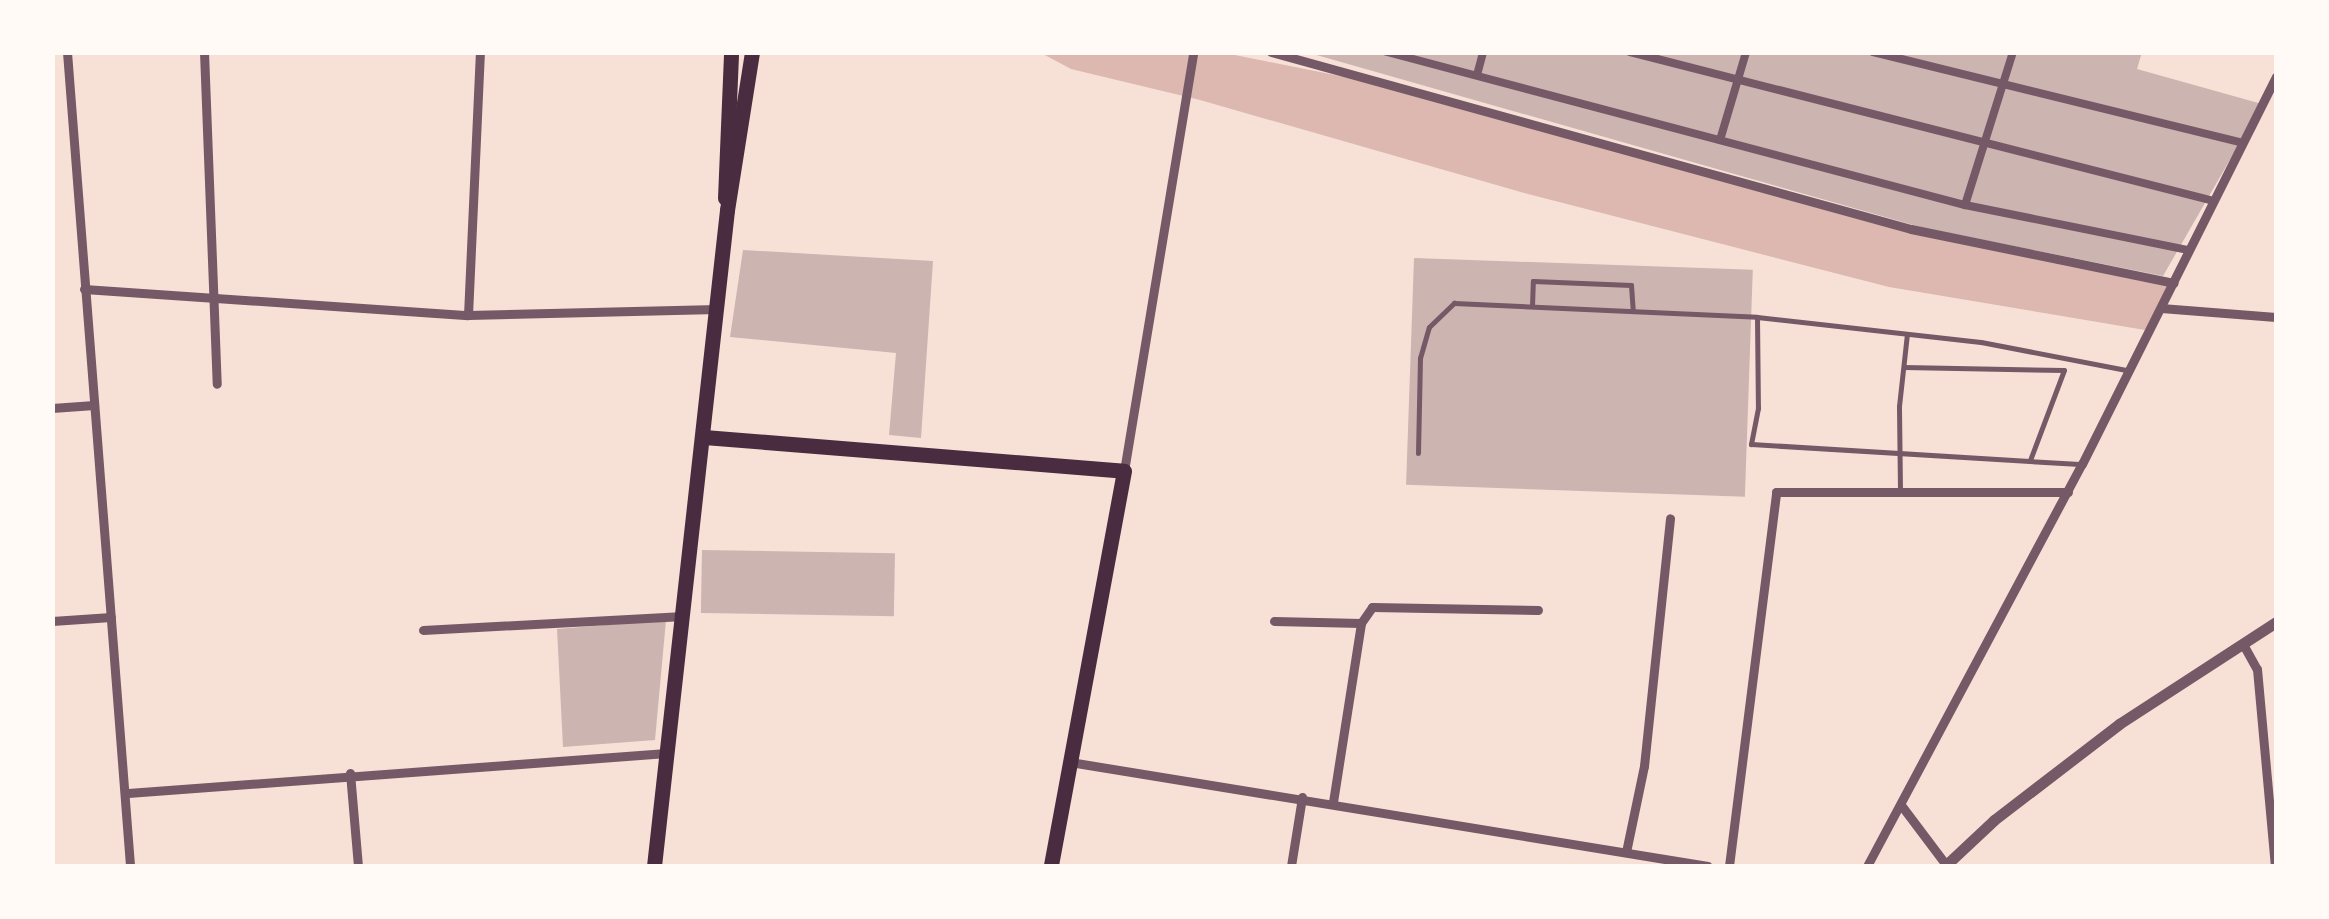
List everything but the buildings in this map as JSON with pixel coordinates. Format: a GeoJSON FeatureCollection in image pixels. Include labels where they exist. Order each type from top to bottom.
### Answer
{"type":"FeatureCollection","features":[{"type":"Feature","properties":{"kind":"main road"},"geometry":{"type":"LineString","coordinates":[[727,210],[723,177],[731,52]]}},
{"type":"Feature","properties":{"kind":"main road"},"geometry":{"type":"LineString","coordinates":[[654,866],[727,210],[752,52]]}},
{"type":"Feature","properties":{"kind":"main road"},"geometry":{"type":"LineString","coordinates":[[704,436],[1124,471],[1052,866]]}},
{"type":"Feature","properties":{"kind":"street"},"geometry":{"type":"LineString","coordinates":[[67,52],[128,793],[130,866]]}},
{"type":"Feature","properties":{"kind":"street"},"geometry":{"type":"LineString","coordinates":[[204,52],[216,384]]}},
{"type":"Feature","properties":{"kind":"street"},"geometry":{"type":"LineString","coordinates":[[468,316],[480,52]]}},
{"type":"Feature","properties":{"kind":"street"},"geometry":{"type":"LineString","coordinates":[[1124,471],[1194,52]]}},
{"type":"Feature","properties":{"kind":"street"},"geometry":{"type":"LineString","coordinates":[[1271,52],[1910,229],[2172,283]]}},
{"type":"Feature","properties":{"kind":"street"},"geometry":{"type":"LineString","coordinates":[[1387,52],[1965,204],[2189,250]]}},
{"type":"Feature","properties":{"kind":"street"},"geometry":{"type":"LineString","coordinates":[[1477,75],[1483,52]]}},
{"type":"Feature","properties":{"kind":"street"},"geometry":{"type":"LineString","coordinates":[[1630,52],[2214,201]]}},
{"type":"Feature","properties":{"kind":"street"},"geometry":{"type":"LineString","coordinates":[[1720,140],[1746,52]]}},
{"type":"Feature","properties":{"kind":"street"},"geometry":{"type":"LineString","coordinates":[[1874,52],[2242,144]]}},
{"type":"Feature","properties":{"kind":"street"},"geometry":{"type":"LineString","coordinates":[[1965,204],[2013,52]]}},
{"type":"Feature","properties":{"kind":"street"},"geometry":{"type":"LineString","coordinates":[[1867,866],[2068,492],[2276,77]]}},
{"type":"Feature","properties":{"kind":"street"},"geometry":{"type":"LineString","coordinates":[[84,289],[468,316],[717,309]]}},
{"type":"Feature","properties":{"kind":"street"},"geometry":{"type":"LineString","coordinates":[[2161,308],[2276,318]]}},
{"type":"Feature","properties":{"kind":"street"},"geometry":{"type":"LineString","coordinates":[[52,408],[94,406]]}},
{"type":"Feature","properties":{"kind":"street"},"geometry":{"type":"LineString","coordinates":[[1729,866],[1776,492],[2068,492]]}},
{"type":"Feature","properties":{"kind":"street"},"geometry":{"type":"LineString","coordinates":[[1626,852],[1644,766],[1670,518]]}},
{"type":"Feature","properties":{"kind":"street"},"geometry":{"type":"LineString","coordinates":[[1334,802],[1362,623],[1372,606],[1538,610]]}},
{"type":"Feature","properties":{"kind":"street"},"geometry":{"type":"LineString","coordinates":[[423,630],[684,616]]}},
{"type":"Feature","properties":{"kind":"street"},"geometry":{"type":"LineString","coordinates":[[52,621],[112,618]]}},
{"type":"Feature","properties":{"kind":"street"},"geometry":{"type":"LineString","coordinates":[[1274,621],[1362,623]]}},
{"type":"Feature","properties":{"kind":"street"},"geometry":{"type":"LineString","coordinates":[[1901,804],[1946,866],[1994,820],[2119,724],[2276,622]]}},
{"type":"Feature","properties":{"kind":"street"},"geometry":{"type":"LineString","coordinates":[[2244,646],[2256,669],[2275,866]]}},
{"type":"Feature","properties":{"kind":"street"},"geometry":{"type":"LineString","coordinates":[[128,793],[350,773],[667,752]]}},
{"type":"Feature","properties":{"kind":"street"},"geometry":{"type":"LineString","coordinates":[[1070,762],[1708,866]]}},
{"type":"Feature","properties":{"kind":"street"},"geometry":{"type":"LineString","coordinates":[[350,773],[358,866]]}},
{"type":"Feature","properties":{"kind":"street"},"geometry":{"type":"LineString","coordinates":[[1291,866],[1302,797]]}},
{"type":"Feature","properties":{"kind":"lane"},"geometry":{"type":"LineString","coordinates":[[1532,306],[1533,281],[1632,285],[1632,311]]}},
{"type":"Feature","properties":{"kind":"lane"},"geometry":{"type":"LineString","coordinates":[[1418,453],[1420,358],[1429,327],[1454,302],[1757,317],[1981,342],[2127,370]]}},
{"type":"Feature","properties":{"kind":"lane"},"geometry":{"type":"LineString","coordinates":[[1757,317],[1758,408],[1751,444],[2082,464]]}},
{"type":"Feature","properties":{"kind":"lane"},"geometry":{"type":"LineString","coordinates":[[1900,490],[1907,334]]}},
{"type":"Feature","properties":{"kind":"lane"},"geometry":{"type":"LineString","coordinates":[[1904,368],[2064,370],[2030,460]]}},
{"type":"Feature","properties":{"kind":"shaded area"},"geometry":{"type":"Polygon","coordinates":[[[1041,53],[1225,53],[1370,82],[1908,230],[2169,285],[2145,330],[1889,287],[1528,194],[1200,100],[1071,69],[1041,53]]]}}]}
